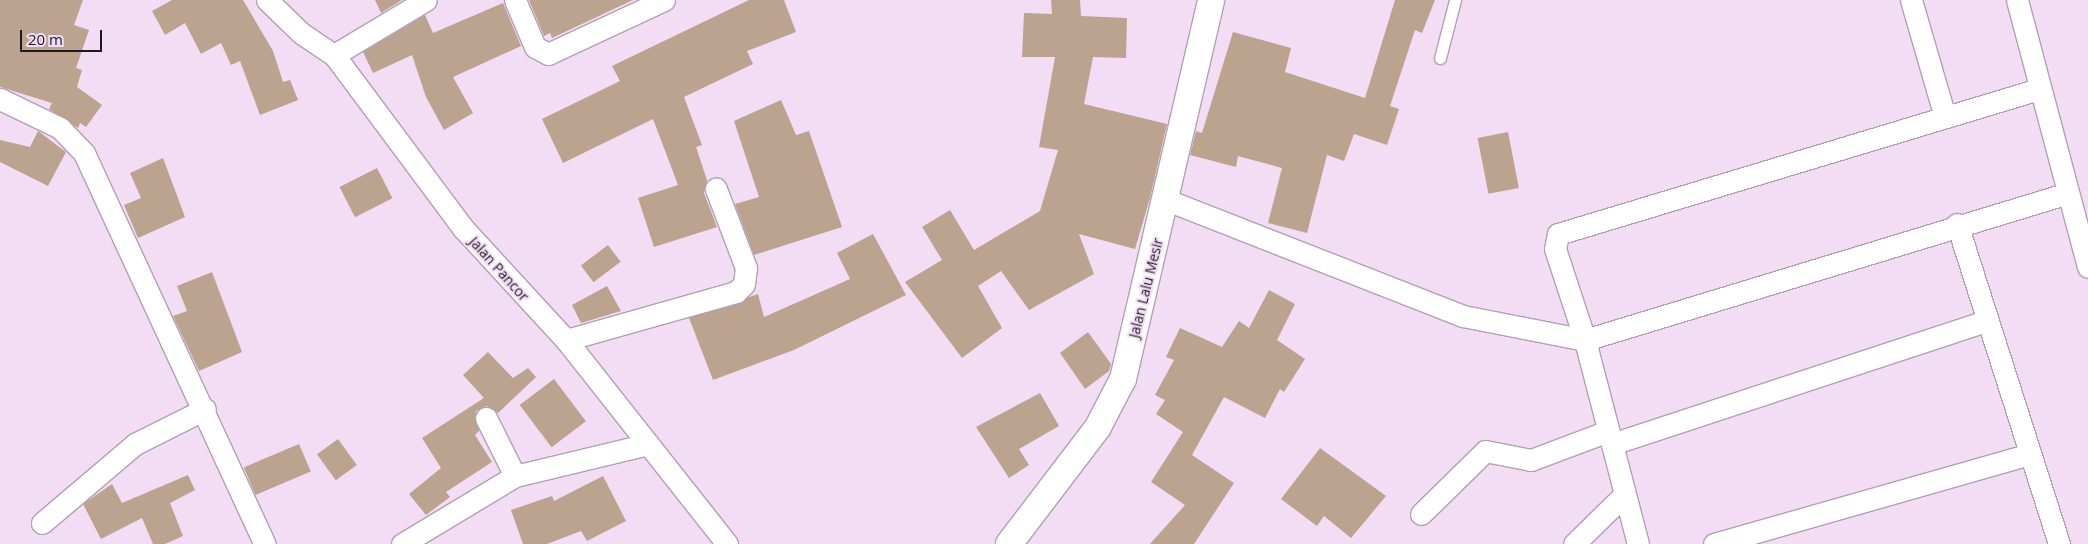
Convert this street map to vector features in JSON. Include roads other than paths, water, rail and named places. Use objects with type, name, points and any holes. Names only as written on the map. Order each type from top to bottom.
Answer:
[{"type":"street","name":"Jalan Pancor","points":[[267,0],[301,33],[334,55],[463,228],[566,340],[727,544]]},
{"type":"street","points":[[334,55],[426,0]]},
{"type":"street","points":[[515,0],[535,46],[548,54],[664,0]]},
{"type":"street","name":"Jalan Lalu Mesir","points":[[1009,544],[1116,395],[1167,200],[1211,0]]},
{"type":"street","points":[[1910,0],[1945,117]]},
{"type":"street","points":[[2017,0],[2065,194],[2088,268]]},
{"type":"street","points":[[1638,544],[1586,340],[1555,249],[1558,234],[2039,89]]},
{"type":"street","points":[[0,99],[60,128],[84,152],[205,409],[265,544]]},
{"type":"street","points":[[566,340],[736,292],[744,284],[746,268],[716,190]]},
{"type":"street","points":[[1167,200],[1463,316],[1586,340],[1957,224],[2065,194]]},
{"type":"street","points":[[1957,224],[2059,544]]},
{"type":"street","points":[[1421,514],[1486,451],[1531,460],[1610,438],[1987,321]]},
{"type":"street","points":[[42,523],[135,444],[205,409]]},
{"type":"street","points":[[486,418],[515,476]]},
{"type":"street","points":[[402,544],[515,476],[648,444]]},
{"type":"street","points":[[1714,544],[2029,454]]},
{"type":"street","points":[[1574,544],[1624,495]]},
{"type":"lane","points":[[1440,58],[1455,0]]}]
